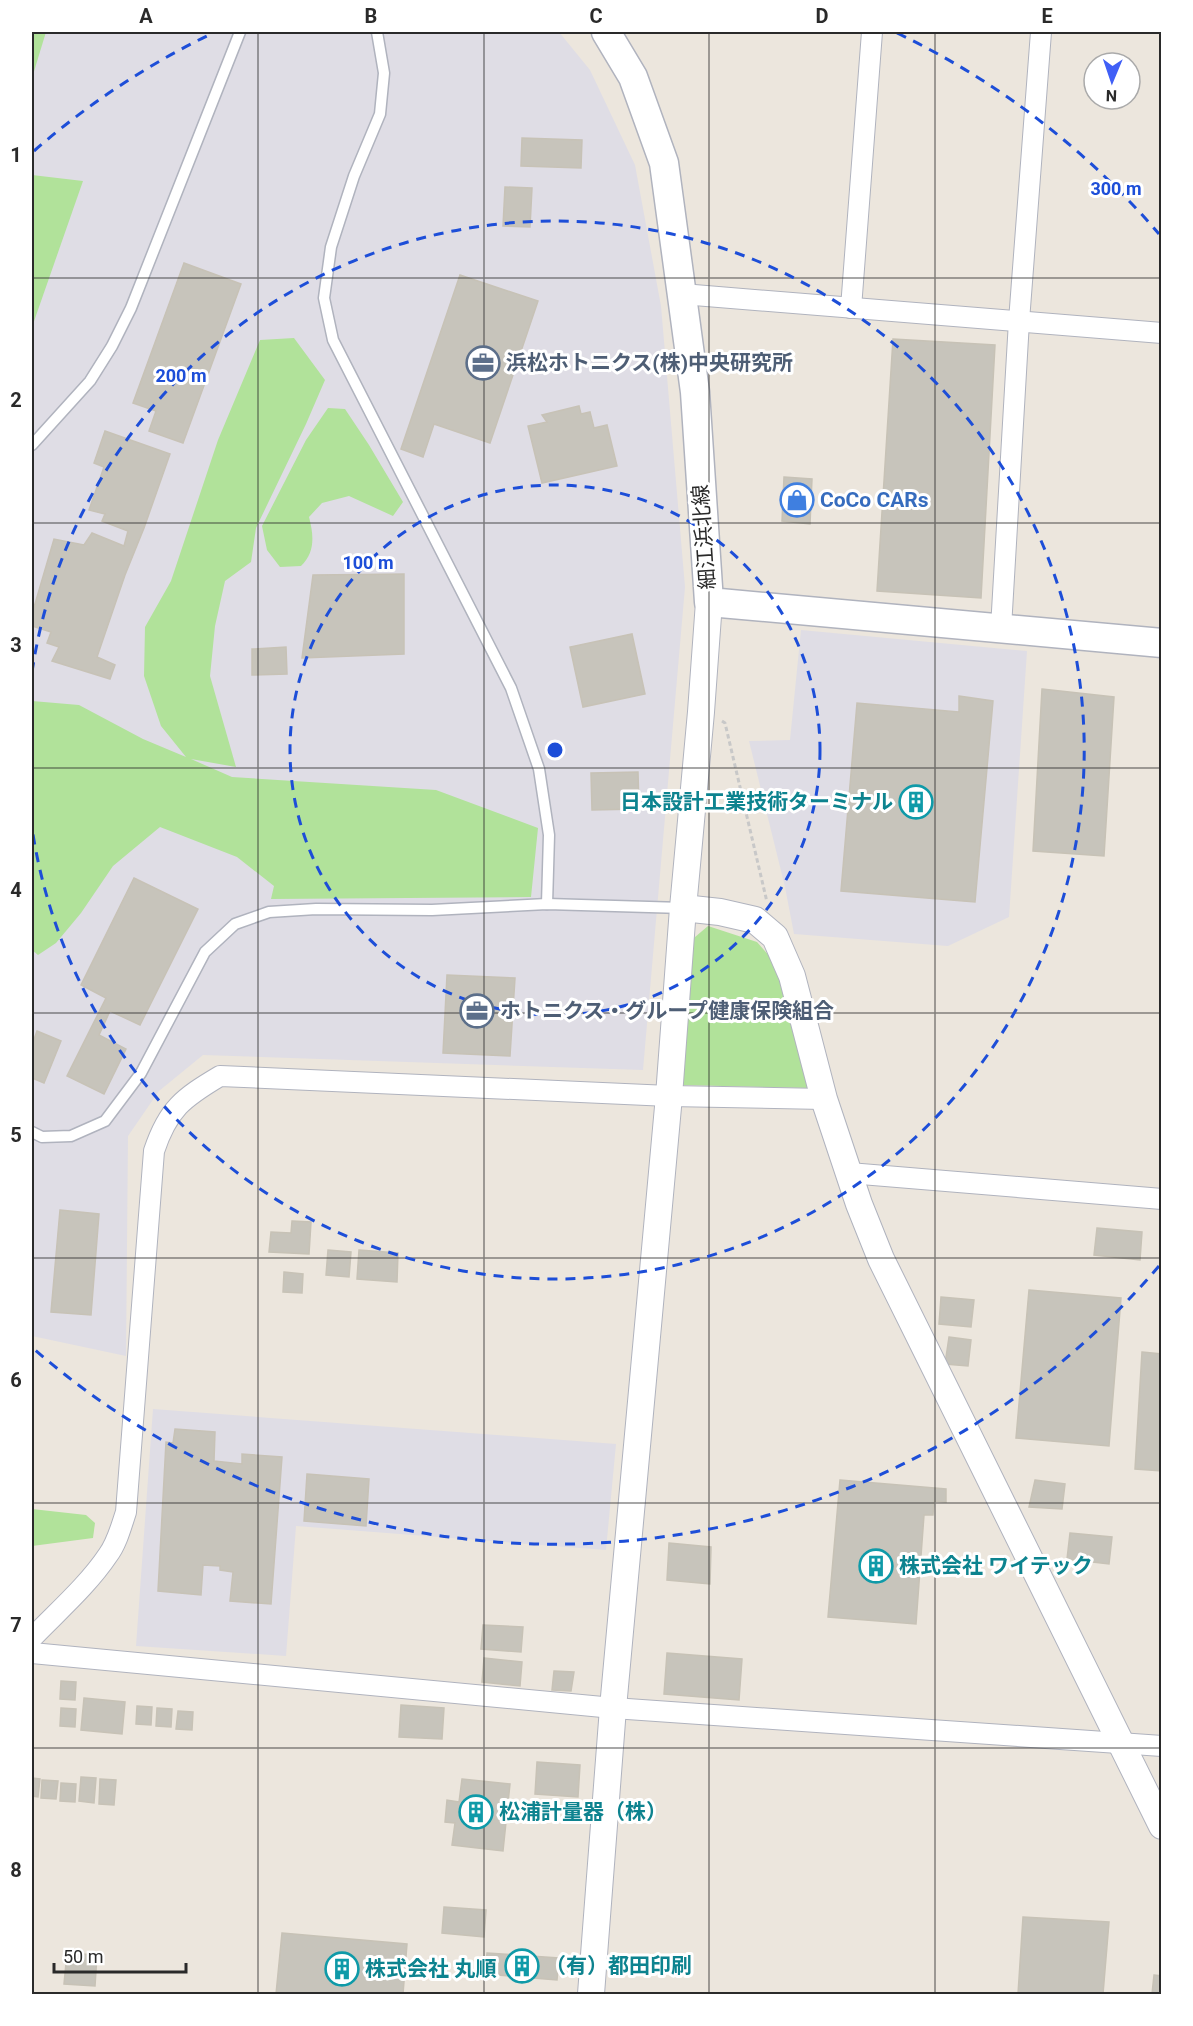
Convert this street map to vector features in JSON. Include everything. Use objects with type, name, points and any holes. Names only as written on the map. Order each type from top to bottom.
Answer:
[{"type":"main road","name":"細江浜北線","points":[[606,32],[633,77],[664,163],[695,392],[708,602],[1161,643]]},
{"type":"street","points":[[851,308],[872,32]]},
{"type":"street","points":[[1001,628],[1019,321],[1041,32]]},
{"type":"street","points":[[682,294],[1161,333]]},
{"type":"street","points":[[591,1995],[614,1708],[669,1096],[708,602]]},
{"type":"street","points":[[683,908],[720,912],[755,920],[775,937],[792,976],[824,1099],[881,1259],[1161,1826]]},
{"type":"street","points":[[32,1638],[109,1555],[120,1532],[126,1512],[154,1150],[163,1125],[176,1107],[200,1088],[220,1076],[669,1096],[824,1099]]},
{"type":"street","points":[[849,1173],[1161,1199]]},
{"type":"street","points":[[32,1653],[614,1708],[1161,1746]]},
{"type":"lane","points":[[32,445],[90,381],[112,346],[131,308],[240,32]]},
{"type":"lane","points":[[377,32],[384,73],[380,114],[354,176],[331,247],[324,298],[333,340],[510,688],[539,769],[549,835],[547,904]]},
{"type":"lane","points":[[32,1132],[42,1137],[71,1136],[105,1121],[141,1073],[205,952],[235,924],[269,912],[432,910],[547,904],[683,908]]},
{"type":"path","points":[[701,712],[725,723],[775,937]]},
{"type":"shaded area","points":[[32,32],[559,32],[590,70],[635,165],[661,306],[685,587],[643,1070],[203,1055],[159,1091],[128,1136],[126,1356],[32,1336]]},
{"type":"shaded area","points":[[801,630],[1027,651],[1009,917],[948,946],[794,934],[785,887],[749,741],[790,740]]},
{"type":"shaded area","points":[[153,1409],[616,1444],[606,1550],[296,1526],[286,1656],[136,1646]]},
{"type":"green space","points":[[32,32],[46,32],[32,78]]},
{"type":"green space","points":[[32,175],[83,181],[32,327]]},
{"type":"green space","points":[[294,338],[325,380],[256,528],[251,562],[225,581],[215,626],[210,676],[236,767],[191,759],[232,777],[436,790],[538,828],[531,897],[271,899],[274,886],[237,857],[160,827],[113,866],[81,913],[56,943],[38,955],[32,950],[32,701],[79,705],[143,739],[186,757],[161,726],[144,676],[145,627],[171,581],[218,440],[260,340]]},
{"type":"green space","points":[[328,408],[345,409],[403,502],[393,516],[349,496],[322,503],[309,517],[312,544],[306,561],[301,566],[280,567],[267,550],[262,526],[306,440]]},
{"type":"green space","points":[[708,926],[757,942],[780,968],[809,1088],[680,1085],[688,943]]},
{"type":"green space","points":[[32,1509],[86,1515],[95,1523],[93,1538],[32,1546]]},
{"type":"building","points":[[522,138],[582,140],[581,168],[521,166]]},
{"type":"building","points":[[505,187],[532,188],[530,227],[503,226]]},
{"type":"building","points":[[184,263],[241,284],[183,443],[149,431],[156,411],[133,403]]},
{"type":"building","points":[[460,275],[538,301],[490,443],[434,424],[423,457],[401,449]]},
{"type":"building","points":[[893,339],[995,345],[981,598],[877,591]]},
{"type":"building","points":[[579,406],[581,414],[590,412],[594,428],[607,425],[617,466],[542,483],[528,426],[547,422],[542,415]]},
{"type":"building","points":[[105,431],[170,454],[97,657],[115,665],[110,679],[52,661],[59,647],[47,643],[51,632],[32,626],[32,614],[54,539],[84,545],[92,533],[124,546],[128,531],[102,521],[105,514],[89,510],[104,467],[94,463]]},
{"type":"building","name":"CoCo CARs","points":[[784,477],[812,479],[810,524],[782,521]]},
{"type":"building","points":[[404,574],[404,654],[302,658],[313,575]]},
{"type":"building","points":[[632,634],[645,694],[583,707],[570,647]]},
{"type":"building","points":[[286,647],[287,674],[252,675],[252,649]]},
{"type":"building","points":[[1042,689],[1114,697],[1104,856],[1033,851]]},
{"type":"building","name":"日本設計工業技術ターミナル","points":[[959,696],[993,701],[975,902],[841,891],[857,703],[959,712]]},
{"type":"building","points":[[638,772],[639,809],[592,810],[591,773]]},
{"type":"building","points":[[134,878],[198,909],[140,1025],[110,1011],[99,1035],[126,1049],[104,1094],[67,1076],[106,998],[81,985]]},
{"type":"building","points":[[447,975],[515,978],[510,1056],[443,1053]]},
{"type":"building","points":[[37,1031],[61,1041],[44,1083],[32,1078],[32,1045]]},
{"type":"building","points":[[60,1210],[99,1214],[91,1315],[51,1312]]},
{"type":"building","points":[[292,1221],[311,1222],[309,1254],[269,1252],[271,1232],[291,1233]]},
{"type":"building","points":[[1097,1228],[1142,1232],[1140,1260],[1094,1255]]},
{"type":"building","points":[[328,1250],[351,1252],[349,1277],[326,1275]]},
{"type":"building","points":[[359,1250],[398,1253],[397,1282],[357,1279]]},
{"type":"building","points":[[284,1272],[303,1274],[302,1293],[283,1292]]},
{"type":"building","points":[[1029,1290],[1121,1298],[1109,1446],[1016,1438]]},
{"type":"building","points":[[941,1297],[974,1300],[971,1327],[939,1324]]},
{"type":"building","points":[[949,1337],[971,1340],[968,1366],[945,1364]]},
{"type":"building","points":[[1142,1352],[1162,1354],[1162,1471],[1135,1469]]},
{"type":"building","points":[[175,1429],[215,1432],[214,1461],[242,1464],[242,1454],[282,1457],[271,1604],[230,1601],[233,1572],[220,1570],[220,1566],[203,1565],[201,1595],[158,1591],[166,1442],[173,1443]]},
{"type":"building","points":[[307,1474],[369,1479],[366,1526],[304,1521]]},
{"type":"building","name":"株式会社 ワイテック","points":[[840,1480],[946,1489],[946,1502],[934,1501],[933,1515],[924,1515],[916,1624],[828,1617]]},
{"type":"building","points":[[1035,1480],[1065,1484],[1062,1509],[1029,1507]]},
{"type":"building","points":[[1070,1533],[1112,1537],[1109,1564],[1067,1559]]},
{"type":"building","points":[[669,1543],[711,1547],[710,1584],[667,1580]]},
{"type":"building","points":[[483,1625],[523,1627],[521,1652],[481,1649]]},
{"type":"building","points":[[667,1653],[742,1659],[739,1700],[664,1694]]},
{"type":"building","points":[[484,1658],[522,1662],[520,1686],[482,1682]]},
{"type":"building","points":[[554,1671],[574,1672],[571,1691],[552,1690]]},
{"type":"building","points":[[61,1681],[76,1682],[75,1700],[60,1699]]},
{"type":"building","points":[[84,1698],[125,1702],[122,1734],[81,1730]]},
{"type":"building","points":[[401,1705],[444,1708],[442,1739],[399,1737]]},
{"type":"building","points":[[137,1706],[152,1707],[151,1725],[136,1724]]},
{"type":"building","points":[[61,1708],[76,1709],[75,1727],[60,1726]]},
{"type":"building","points":[[157,1708],[172,1709],[171,1727],[156,1726]]},
{"type":"building","points":[[178,1711],[193,1712],[192,1730],[176,1729]]},
{"type":"building","points":[[537,1762],[580,1765],[578,1797],[535,1794]]},
{"type":"building","points":[[81,1777],[96,1778],[94,1803],[79,1801]]},
{"type":"building","points":[[32,1778],[40,1779],[38,1797],[32,1796]]},
{"type":"building","points":[[100,1779],[116,1780],[114,1805],[99,1804]]},
{"type":"building","name":"松浦計量器（株）","points":[[462,1779],[510,1784],[503,1851],[452,1845],[455,1823],[445,1822],[447,1800],[459,1802]]},
{"type":"building","points":[[42,1780],[58,1781],[56,1799],[41,1798]]},
{"type":"building","points":[[61,1783],[76,1784],[75,1802],[60,1801]]},
{"type":"building","points":[[444,1907],[486,1910],[484,1937],[442,1933]]},
{"type":"building","points":[[1023,1917],[1109,1922],[1103,1994],[1018,1994]]},
{"type":"building","name":"株式会社 丸順","points":[[282,1933],[407,1944],[403,1994],[276,1994]]},
{"type":"building","points":[[67,1953],[97,1955],[95,1986],[64,1984]]},
{"type":"building","name":"（有）都田印刷","points":[[487,1953],[559,1958],[557,1980],[485,1974]]},
{"type":"building","points":[[1154,1975],[1162,1976],[1162,1994],[1152,1994]]},
{"type":"place","name":"浜松ホトニクス(株)中央研究所","points":[[483,363]]},
{"type":"place","name":"CoCo CARs","points":[[797,500]]},
{"type":"place","name":"日本設計工業技術ターミナル","points":[[916,802]]},
{"type":"place","name":"ホトニクス・グループ健康保険組合","points":[[477,1011]]},
{"type":"place","name":"株式会社 ワイテック","points":[[876,1566]]},
{"type":"place","name":"松浦計量器（株）","points":[[476,1812]]},
{"type":"place","name":"（有）都田印刷","points":[[522,1966]]},
{"type":"place","name":"株式会社 丸順","points":[[342,1969]]}]
